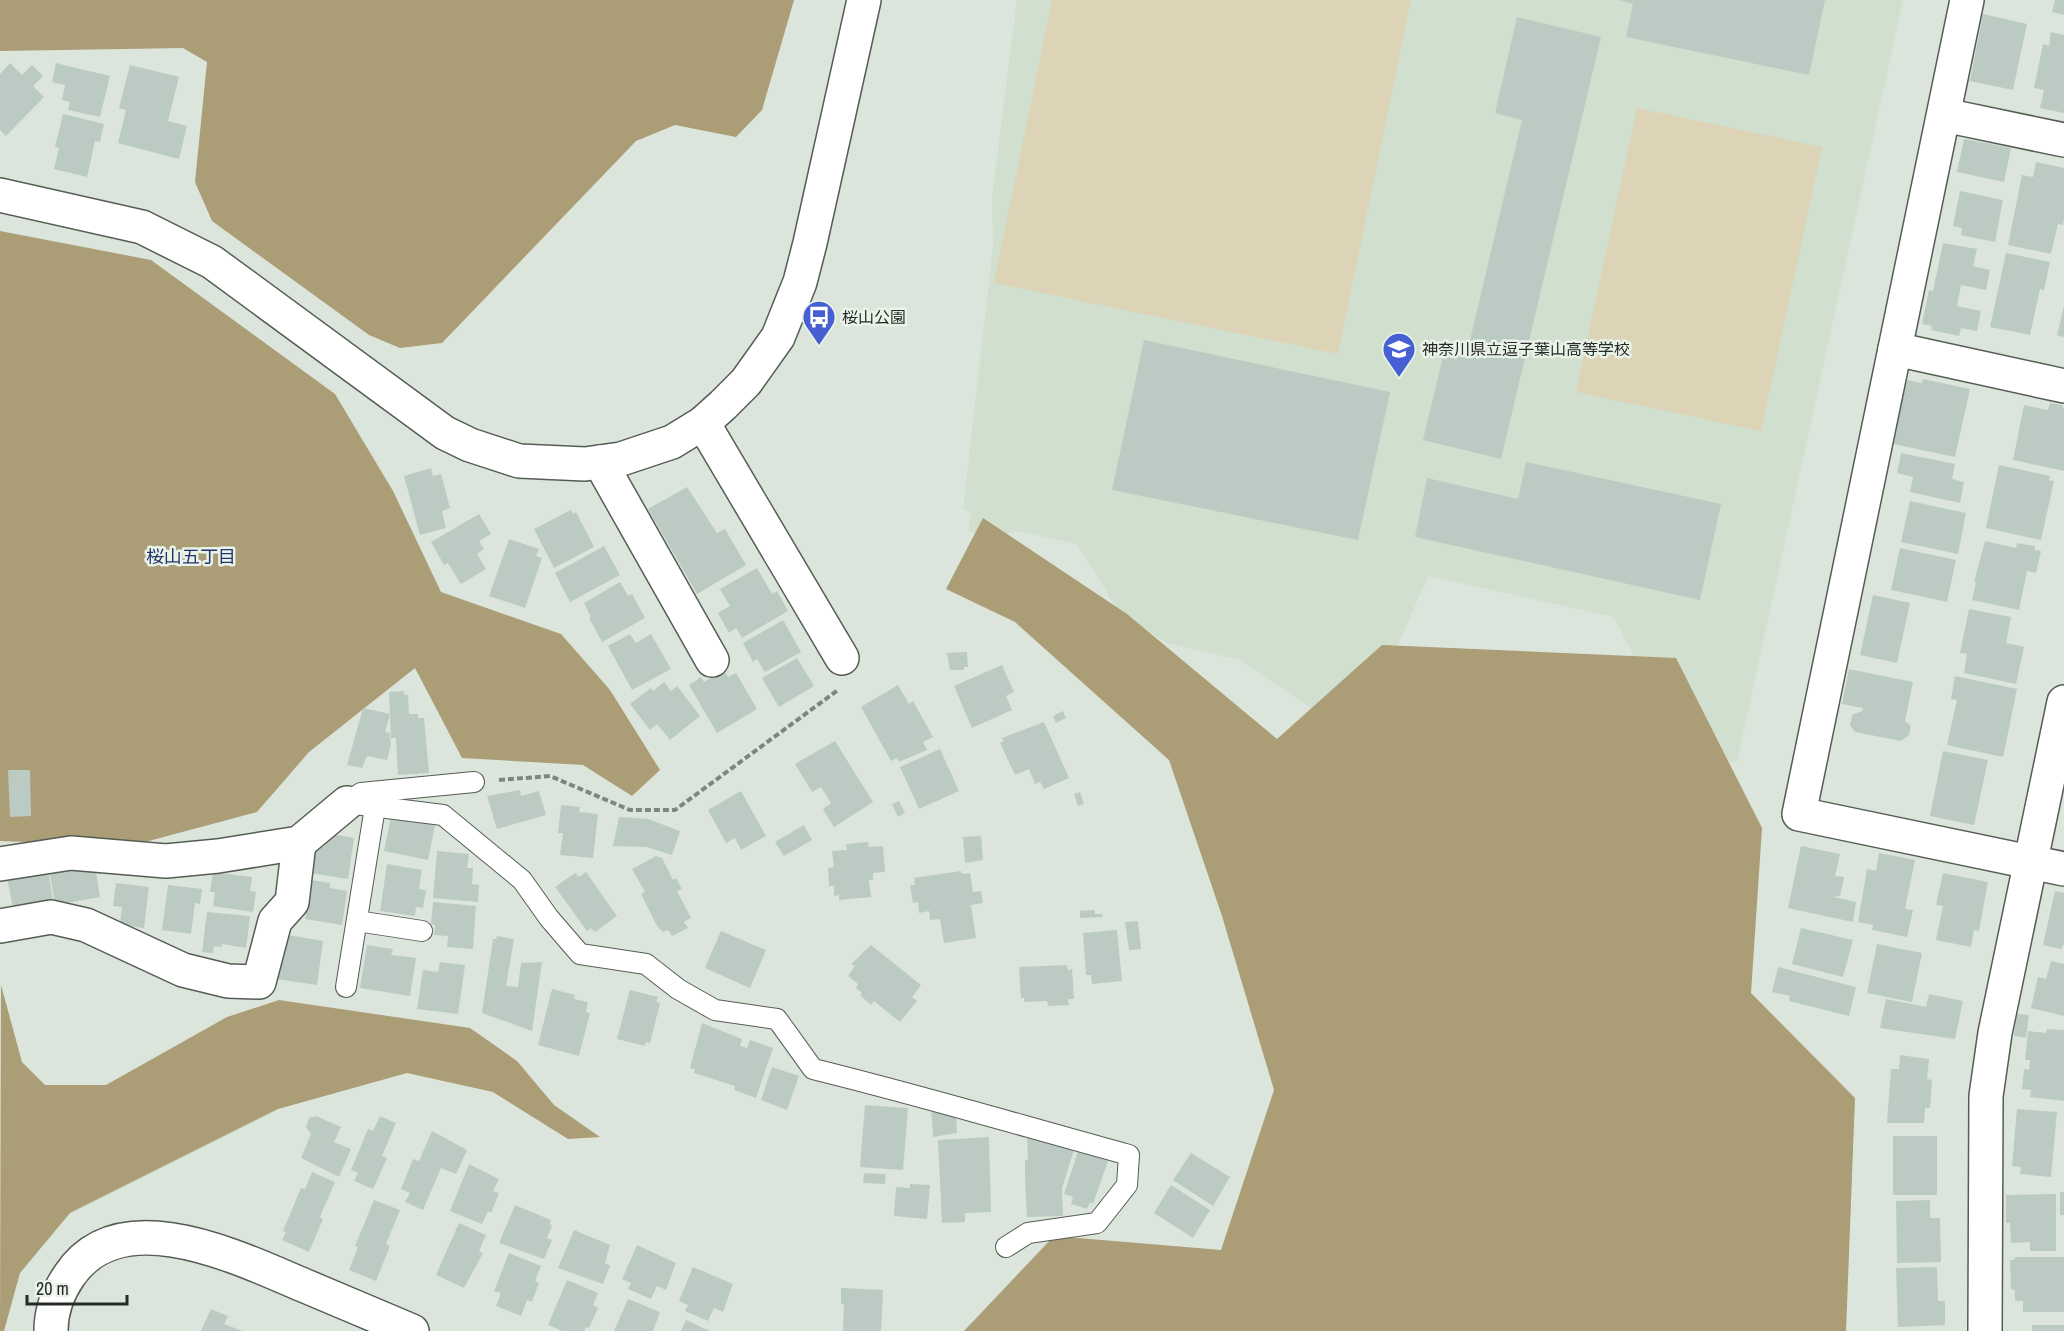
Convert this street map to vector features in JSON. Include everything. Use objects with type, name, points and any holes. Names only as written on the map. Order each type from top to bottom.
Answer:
[{"type":"street","points":[[0,195],[142,227],[178,243],[212,262],[422,418],[470,445],[519,461],[585,464],[648,452],[689,434],[703,423],[746,382],[767,356],[778,337],[800,282],[864,0]]},
{"type":"street","points":[[1967,0],[1799,814],[2064,869]]},
{"type":"street","points":[[1944,115],[2064,140]]},
{"type":"street","points":[[1895,349],[2064,386]]},
{"type":"street","points":[[703,423],[842,658]]},
{"type":"street","points":[[600,462],[712,660]]},
{"type":"street","points":[[1985,1331],[1986,1096],[1995,1033],[2064,702]]},
{"type":"street","points":[[0,864],[71,854],[166,861],[218,856],[299,843],[361,805]]},
{"type":"street","points":[[0,926],[51,917],[86,925],[183,970],[228,981],[259,982],[275,921],[292,902],[299,843]]},
{"type":"street","points":[[51,1331],[58,1292],[76,1265],[103,1246],[128,1240],[158,1238],[186,1242],[236,1257],[412,1331]]},
{"type":"lane","points":[[346,987],[357,921],[361,793],[474,782]]},
{"type":"lane","points":[[361,805],[443,815],[522,880],[549,918],[580,954],[646,964],[678,989],[715,1010],[777,1019],[813,1069],[928,1097],[1004,1121],[1129,1155],[1127,1185],[1097,1223],[1028,1233],[1006,1247]]},
{"type":"lane","points":[[357,921],[422,931]]},
{"type":"path","points":[[474,782],[550,776],[630,810],[675,810],[853,678],[842,658]]},
{"type":"shaded area","points":[[0,0],[794,0],[762,110],[736,137],[675,125],[636,141],[442,343],[400,348],[369,335],[212,221],[195,182],[207,62],[183,48],[0,51]]},
{"type":"shaded area","name":"神奈川県立逗子葉山高等学校","points":[[1017,0],[1903,0],[1737,762],[1688,762],[1614,617],[1428,576],[1357,739],[1240,660],[1167,643],[1121,615],[1077,544],[1018,531],[988,538],[968,531],[971,513],[963,509],[993,247],[992,199]]},
{"type":"shaded area","points":[[1052,0],[1411,0],[1338,354],[994,283]]},
{"type":"shaded area","points":[[1637,108],[1822,147],[1761,431],[1576,392]]},
{"type":"shaded area","points":[[0,231],[151,260],[335,394],[393,491],[441,592],[561,634],[610,690],[660,770],[632,796],[583,765],[462,758],[415,668],[309,752],[257,812],[130,846],[0,841]]},
{"type":"shaded area","points":[[983,518],[1127,614],[1277,739],[1382,645],[1676,658],[1762,828],[1751,993],[1855,1098],[1846,1331],[964,1331],[1054,1236],[1221,1250],[1274,1090],[1222,916],[1169,760],[1015,622],[946,589]]},
{"type":"shaded area","points":[[1,985],[22,1062],[45,1085],[106,1085],[227,1017],[279,1000],[470,1028],[517,1061],[554,1105],[600,1137],[568,1139],[493,1092],[407,1073],[278,1109],[70,1213],[20,1273],[4,1331],[0,1331]]},
{"type":"building","points":[[1620,0],[1825,0],[1809,75],[1626,37],[1633,4]]},
{"type":"building","points":[[2055,0],[2064,0],[2064,15],[2052,12]]},
{"type":"building","points":[[1983,14],[2027,24],[2013,90],[1970,81]]},
{"type":"building","points":[[1517,17],[1601,37],[1501,459],[1423,440],[1446,344],[1468,349],[1522,120],[1495,113]]},
{"type":"building","points":[[2051,32],[2064,35],[2064,113],[2040,108],[2044,90],[2034,88],[2043,44],[2049,46]]},
{"type":"building","points":[[10,63],[22,75],[32,65],[43,76],[33,86],[44,97],[6,136],[0,130],[0,74]]},
{"type":"building","points":[[56,63],[110,76],[100,117],[68,110],[70,102],[62,100],[65,85],[52,82]]},
{"type":"building","points":[[130,65],[179,77],[168,121],[187,126],[179,159],[118,143],[126,110],[119,108]]},
{"type":"building","points":[[63,114],[104,124],[100,142],[95,141],[87,177],[54,169],[59,148],[55,147]]},
{"type":"building","points":[[1964,139],[2011,148],[2004,182],[1957,172]]},
{"type":"building","points":[[2036,162],[2064,168],[2063,225],[2058,224],[2051,254],[2008,245],[2022,175],[2033,177]]},
{"type":"building","points":[[1960,191],[2003,200],[1995,242],[1961,235],[1962,228],[1953,226]]},
{"type":"building","points":[[1943,243],[1977,249],[1973,266],[1990,270],[1986,290],[1961,285],[1957,306],[1981,311],[1977,331],[1961,328],[1959,336],[1931,330],[1932,326],[1922,324],[1929,290],[1933,291]]},
{"type":"building","points":[[2006,253],[2050,262],[2044,290],[2040,289],[2030,335],[1990,327]]},
{"type":"building","points":[[2064,306],[2064,337],[2057,335]]},
{"type":"building","points":[[1144,340],[1390,392],[1358,540],[1112,490]]},
{"type":"building","points":[[1923,379],[1970,389],[1955,457],[1893,444],[1907,380],[1922,383]]},
{"type":"building","points":[[2050,403],[2062,405],[2064,409],[2064,471],[2013,460],[2024,405],[2048,410]]},
{"type":"building","points":[[1901,453],[1955,464],[1952,479],[1964,482],[1960,503],[1910,492],[1913,477],[1897,473]]},
{"type":"building","points":[[1526,462],[1721,504],[1700,600],[1415,537],[1427,478],[1518,499]]},
{"type":"building","points":[[1999,465],[2050,476],[2049,480],[2054,481],[2041,540],[1986,528]]},
{"type":"building","points":[[431,468],[433,476],[441,474],[450,508],[442,511],[446,528],[420,535],[404,476]]},
{"type":"building","points":[[687,487],[717,533],[725,529],[746,565],[697,594],[648,509]]},
{"type":"building","points":[[1910,501],[1966,513],[1958,554],[1901,542]]},
{"type":"building","points":[[571,510],[573,514],[576,512],[594,547],[554,568],[534,529]]},
{"type":"building","points":[[479,514],[491,534],[479,541],[484,549],[477,554],[486,569],[461,584],[448,563],[444,565],[431,542]]},
{"type":"building","points":[[509,539],[539,549],[536,556],[542,558],[525,608],[489,596]]},
{"type":"building","points":[[1985,541],[2016,548],[2017,543],[2035,546],[2035,550],[2041,551],[2036,573],[2027,571],[2019,610],[1972,600],[1976,583],[1974,582]]},
{"type":"building","points":[[604,546],[620,575],[570,602],[555,573]]},
{"type":"building","points":[[1900,548],[1956,560],[1947,602],[1891,590]]},
{"type":"building","points":[[757,568],[772,594],[777,591],[788,611],[742,638],[736,628],[729,633],[718,613],[730,606],[720,589]]},
{"type":"building","points":[[620,582],[628,596],[632,594],[645,618],[602,642],[584,603]]},
{"type":"building","points":[[1873,595],[1910,603],[1897,663],[1860,655]]},
{"type":"building","points":[[1969,609],[2011,617],[2006,643],[2024,647],[2016,684],[1964,673],[1967,654],[1960,653]]},
{"type":"building","points":[[783,620],[801,652],[765,672],[757,659],[753,662],[743,643]]},
{"type":"building","points":[[630,634],[636,643],[651,634],[671,669],[632,690],[608,646]]},
{"type":"building","points":[[967,652],[968,667],[964,667],[964,670],[950,670],[947,653]]},
{"type":"building","points":[[797,658],[814,686],[779,707],[762,678]]},
{"type":"building","points":[[1002,665],[1014,692],[1006,696],[1012,710],[972,728],[954,686]]},
{"type":"building","points":[[1849,669],[1913,682],[1905,721],[1911,726],[1909,735],[1901,741],[1855,732],[1850,725],[1852,715],[1862,711],[1863,708],[1842,704]]},
{"type":"building","points":[[724,670],[728,677],[736,673],[757,709],[717,733],[689,685],[701,677],[704,682]]},
{"type":"building","points":[[1955,676],[2017,689],[2003,757],[1947,745],[1957,700],[1951,699]]},
{"type":"building","points":[[664,682],[671,691],[677,686],[700,716],[670,740],[657,724],[650,730],[630,704],[651,688],[653,691]]},
{"type":"building","points":[[898,685],[909,704],[913,701],[933,737],[923,742],[927,750],[899,762],[897,758],[891,761],[861,707]]},
{"type":"building","points":[[404,691],[404,695],[408,695],[409,714],[418,714],[418,718],[424,718],[429,773],[398,775],[396,738],[391,738],[389,692]]},
{"type":"building","points":[[363,708],[390,714],[385,732],[390,733],[391,745],[387,760],[367,756],[362,768],[347,765]]},
{"type":"building","points":[[1063,711],[1066,718],[1056,723],[1053,716]]},
{"type":"building","points":[[1044,722],[1069,778],[1044,789],[1040,782],[1035,784],[1029,769],[1015,775],[1000,743],[1004,741],[1002,738]]},
{"type":"building","points":[[835,741],[873,802],[834,827],[823,809],[831,803],[821,787],[812,792],[795,764]]},
{"type":"building","points":[[940,749],[959,791],[919,809],[900,767]]},
{"type":"building","points":[[1943,751],[1988,760],[1974,825],[1930,816]]},
{"type":"building","points":[[8,770],[30,770],[31,816],[10,817]]},
{"type":"building","points":[[520,790],[521,796],[539,791],[546,815],[497,829],[487,796]]},
{"type":"building","points":[[741,791],[766,836],[741,850],[735,838],[726,843],[708,810]]},
{"type":"building","points":[[1080,792],[1084,804],[1078,806],[1074,794]]},
{"type":"building","points":[[899,801],[905,813],[898,817],[892,804]]},
{"type":"building","points":[[561,805],[580,807],[579,812],[598,814],[593,858],[560,855],[563,833],[558,833]]},
{"type":"building","points":[[391,817],[435,825],[428,860],[384,851]]},
{"type":"building","points":[[619,817],[648,819],[680,831],[672,855],[647,847],[613,846]]},
{"type":"building","points":[[804,825],[812,840],[784,856],[775,842]]},
{"type":"building","points":[[326,833],[354,838],[348,879],[310,873],[314,845],[324,847]]},
{"type":"building","points":[[981,836],[983,860],[965,863],[963,837]]},
{"type":"building","points":[[868,842],[869,847],[883,846],[885,872],[873,873],[873,880],[869,880],[871,897],[839,900],[839,895],[834,896],[834,886],[829,886],[828,868],[834,867],[832,851],[847,850],[846,844]]},
{"type":"building","points":[[1801,846],[1840,854],[1835,876],[1844,877],[1840,896],[1833,897],[1856,902],[1853,922],[1788,908]]},
{"type":"building","points":[[437,851],[469,854],[467,868],[473,868],[472,884],[479,885],[478,902],[433,898]]},
{"type":"building","points":[[1879,853],[1915,860],[1905,909],[1913,910],[1907,937],[1872,930],[1873,925],[1858,922],[1867,869],[1876,871]]},
{"type":"building","points":[[656,856],[662,858],[673,880],[676,878],[682,889],[677,891],[691,918],[684,922],[688,928],[672,936],[668,930],[663,932],[657,926],[641,894],[645,892],[632,869]]},
{"type":"building","points":[[387,864],[422,870],[419,889],[426,890],[423,908],[416,907],[415,916],[380,911]]},
{"type":"building","points":[[95,866],[100,897],[55,905],[50,874]]},
{"type":"building","points":[[48,870],[53,901],[13,908],[7,877]]},
{"type":"building","points":[[961,871],[962,874],[970,873],[973,892],[981,891],[983,903],[971,905],[976,938],[944,943],[940,919],[930,920],[929,911],[919,913],[918,902],[913,903],[910,885],[915,885],[914,878]]},
{"type":"building","points":[[213,872],[252,877],[250,891],[256,892],[253,912],[213,906],[215,892],[210,892]]},
{"type":"building","points":[[586,872],[617,916],[595,932],[591,928],[587,931],[555,887],[575,873],[579,877]]},
{"type":"building","points":[[1943,873],[1988,882],[1979,931],[1974,930],[1971,947],[1936,940],[1943,906],[1936,905]]},
{"type":"building","points":[[311,880],[330,883],[330,888],[347,891],[342,925],[305,919],[306,914],[299,912]]},
{"type":"building","points":[[116,883],[149,887],[144,928],[120,925],[122,907],[113,906]]},
{"type":"building","points":[[168,885],[202,889],[200,904],[195,903],[191,934],[162,930]]},
{"type":"building","points":[[2055,891],[2064,893],[2064,944],[2061,949],[2043,945]]},
{"type":"building","points":[[433,902],[476,906],[473,949],[447,947],[448,936],[434,935],[435,925],[431,924]]},
{"type":"building","points":[[1095,910],[1095,914],[1102,914],[1103,917],[1080,918],[1080,911]]},
{"type":"building","points":[[207,912],[250,916],[246,948],[222,944],[222,947],[214,946],[213,953],[202,952]]},
{"type":"building","points":[[1138,921],[1141,949],[1129,950],[1125,922]]},
{"type":"building","points":[[1801,928],[1853,940],[1843,977],[1792,964]]},
{"type":"building","points":[[1117,930],[1122,981],[1092,984],[1091,975],[1086,975],[1083,933]]},
{"type":"building","points":[[721,931],[766,950],[750,988],[705,968]]},
{"type":"building","points":[[288,935],[323,941],[317,985],[276,979],[279,957],[284,958]]},
{"type":"building","points":[[497,936],[514,939],[506,986],[518,987],[521,963],[542,962],[532,1031],[482,1013],[493,939]]},
{"type":"building","points":[[1877,944],[1922,953],[1912,1002],[1867,993]]},
{"type":"building","points":[[367,945],[393,949],[391,955],[416,958],[410,996],[360,988]]},
{"type":"building","points":[[871,945],[921,985],[912,997],[917,1001],[900,1022],[874,1001],[871,1005],[860,995],[862,993],[856,988],[858,984],[848,976],[855,966],[851,964]]},
{"type":"building","points":[[2051,961],[2064,964],[2064,1016],[2031,1008],[2038,977],[2046,979]]},
{"type":"building","points":[[440,962],[465,965],[458,1014],[417,1009],[423,970],[438,972]]},
{"type":"building","points":[[1067,965],[1068,970],[1072,969],[1074,999],[1068,999],[1069,1005],[1048,1006],[1047,1001],[1024,1002],[1024,998],[1021,998],[1019,967]]},
{"type":"building","points":[[1778,967],[1856,987],[1849,1016],[1789,1001],[1790,996],[1772,992]]},
{"type":"building","points":[[552,989],[575,995],[574,999],[588,1002],[586,1012],[590,1013],[579,1056],[538,1045]]},
{"type":"building","points":[[630,990],[658,997],[656,1002],[660,1003],[650,1043],[646,1042],[645,1046],[617,1039]]},
{"type":"building","points":[[1929,994],[1963,1001],[1955,1039],[1880,1028],[1886,999],[1926,1007]]},
{"type":"building","points":[[2017,1014],[2029,1015],[2026,1038],[2014,1036]]},
{"type":"building","points":[[702,1023],[742,1039],[740,1046],[747,1048],[750,1040],[773,1048],[756,1098],[734,1090],[735,1086],[694,1073],[695,1070],[690,1068]]},
{"type":"building","points":[[2047,1029],[2064,1030],[2064,1101],[2030,1097],[2031,1090],[2022,1089],[2024,1069],[2029,1070],[2030,1060],[2025,1060],[2028,1031],[2046,1033]]},
{"type":"building","points":[[1900,1055],[1929,1059],[1927,1079],[1932,1080],[1930,1108],[1925,1108],[1924,1123],[1887,1123],[1891,1069],[1899,1069]]},
{"type":"building","points":[[772,1067],[799,1076],[787,1110],[761,1100]]},
{"type":"building","points":[[931,1104],[956,1113],[957,1133],[933,1137]]},
{"type":"building","points":[[865,1105],[908,1108],[903,1170],[860,1167]]},
{"type":"building","points":[[2017,1109],[2057,1112],[2051,1177],[2020,1174],[2021,1167],[2012,1166]]},
{"type":"building","points":[[316,1116],[341,1127],[334,1142],[351,1149],[339,1177],[301,1158],[311,1134],[306,1127],[309,1118]]},
{"type":"building","points":[[380,1116],[396,1123],[382,1156],[387,1158],[373,1189],[354,1181],[358,1173],[351,1170],[368,1129],[373,1131]]},
{"type":"building","points":[[432,1131],[467,1150],[456,1174],[441,1168],[423,1210],[405,1202],[410,1193],[401,1189],[413,1159],[419,1161]]},
{"type":"building","points":[[1027,1136],[1075,1147],[1062,1188],[1063,1216],[1027,1217],[1025,1160],[1028,1160]]},
{"type":"building","points":[[1893,1136],[1937,1136],[1937,1195],[1893,1195]]},
{"type":"building","points":[[989,1137],[991,1212],[965,1213],[965,1222],[942,1223],[938,1140]]},
{"type":"building","points":[[1078,1151],[1108,1161],[1093,1204],[1090,1202],[1087,1209],[1071,1204],[1073,1197],[1064,1194]]},
{"type":"building","points":[[1191,1153],[1230,1177],[1213,1206],[1173,1180]]},
{"type":"building","points":[[469,1164],[499,1179],[493,1191],[499,1193],[491,1213],[488,1211],[482,1224],[450,1211]]},
{"type":"building","points":[[312,1172],[335,1182],[320,1217],[323,1219],[309,1252],[282,1240],[286,1232],[283,1231],[301,1188],[305,1189]]},
{"type":"building","points":[[864,1173],[886,1174],[885,1184],[863,1183]]},
{"type":"building","points":[[910,1184],[930,1185],[927,1219],[894,1216],[896,1187],[910,1188]]},
{"type":"building","points":[[1171,1185],[1210,1210],[1193,1238],[1154,1213]]},
{"type":"building","points":[[2060,1192],[2064,1192],[2064,1215],[2060,1215]]},
{"type":"building","points":[[2056,1194],[2056,1251],[2030,1251],[2030,1242],[2011,1243],[2010,1223],[2006,1223],[2006,1195]]},
{"type":"building","points":[[374,1200],[400,1210],[386,1244],[390,1246],[376,1281],[349,1270],[358,1247],[355,1246]]},
{"type":"building","points":[[1930,1200],[1930,1218],[1940,1218],[1941,1262],[1897,1263],[1896,1201]]},
{"type":"building","points":[[515,1205],[551,1220],[552,1226],[547,1238],[552,1240],[544,1259],[499,1243]]},
{"type":"building","points":[[459,1223],[486,1235],[479,1251],[483,1253],[464,1288],[436,1275]]},
{"type":"building","points":[[574,1230],[610,1245],[605,1263],[610,1266],[603,1284],[558,1268]]},
{"type":"building","points":[[637,1245],[676,1263],[666,1290],[657,1286],[651,1299],[628,1289],[631,1283],[622,1279]]},
{"type":"building","points":[[509,1253],[541,1266],[535,1281],[539,1283],[532,1302],[527,1300],[521,1316],[496,1306],[501,1293],[494,1291]]},
{"type":"building","points":[[2015,1257],[2064,1257],[2064,1312],[2023,1312],[2023,1301],[2015,1301],[2015,1290],[2011,1289],[2010,1260],[2014,1260]]},
{"type":"building","points":[[693,1267],[733,1284],[723,1312],[714,1308],[708,1321],[685,1311],[688,1305],[679,1301]]},
{"type":"building","points":[[1937,1267],[1938,1301],[1945,1301],[1945,1325],[1898,1327],[1896,1268]]},
{"type":"building","points":[[567,1280],[598,1293],[593,1305],[598,1308],[589,1328],[586,1327],[584,1331],[562,1331],[548,1325]]},
{"type":"building","points":[[841,1288],[883,1290],[881,1331],[843,1331],[844,1304],[841,1304]]},
{"type":"building","points":[[628,1299],[660,1312],[653,1331],[614,1331]]},
{"type":"building","points":[[211,1309],[228,1316],[224,1324],[243,1331],[201,1331]]},
{"type":"building","points":[[686,1320],[710,1331],[681,1331]]},
{"type":"building","points":[[2032,1325],[2064,1325],[2064,1331],[2032,1331]]},
{"type":"place","name":"桜山公園","points":[[819,346]]},
{"type":"place","name":"神奈川県立逗子葉山高等学校","points":[[1399,378]]},
{"type":"district","name":"桜山五丁目","points":[[191,557]]}]
